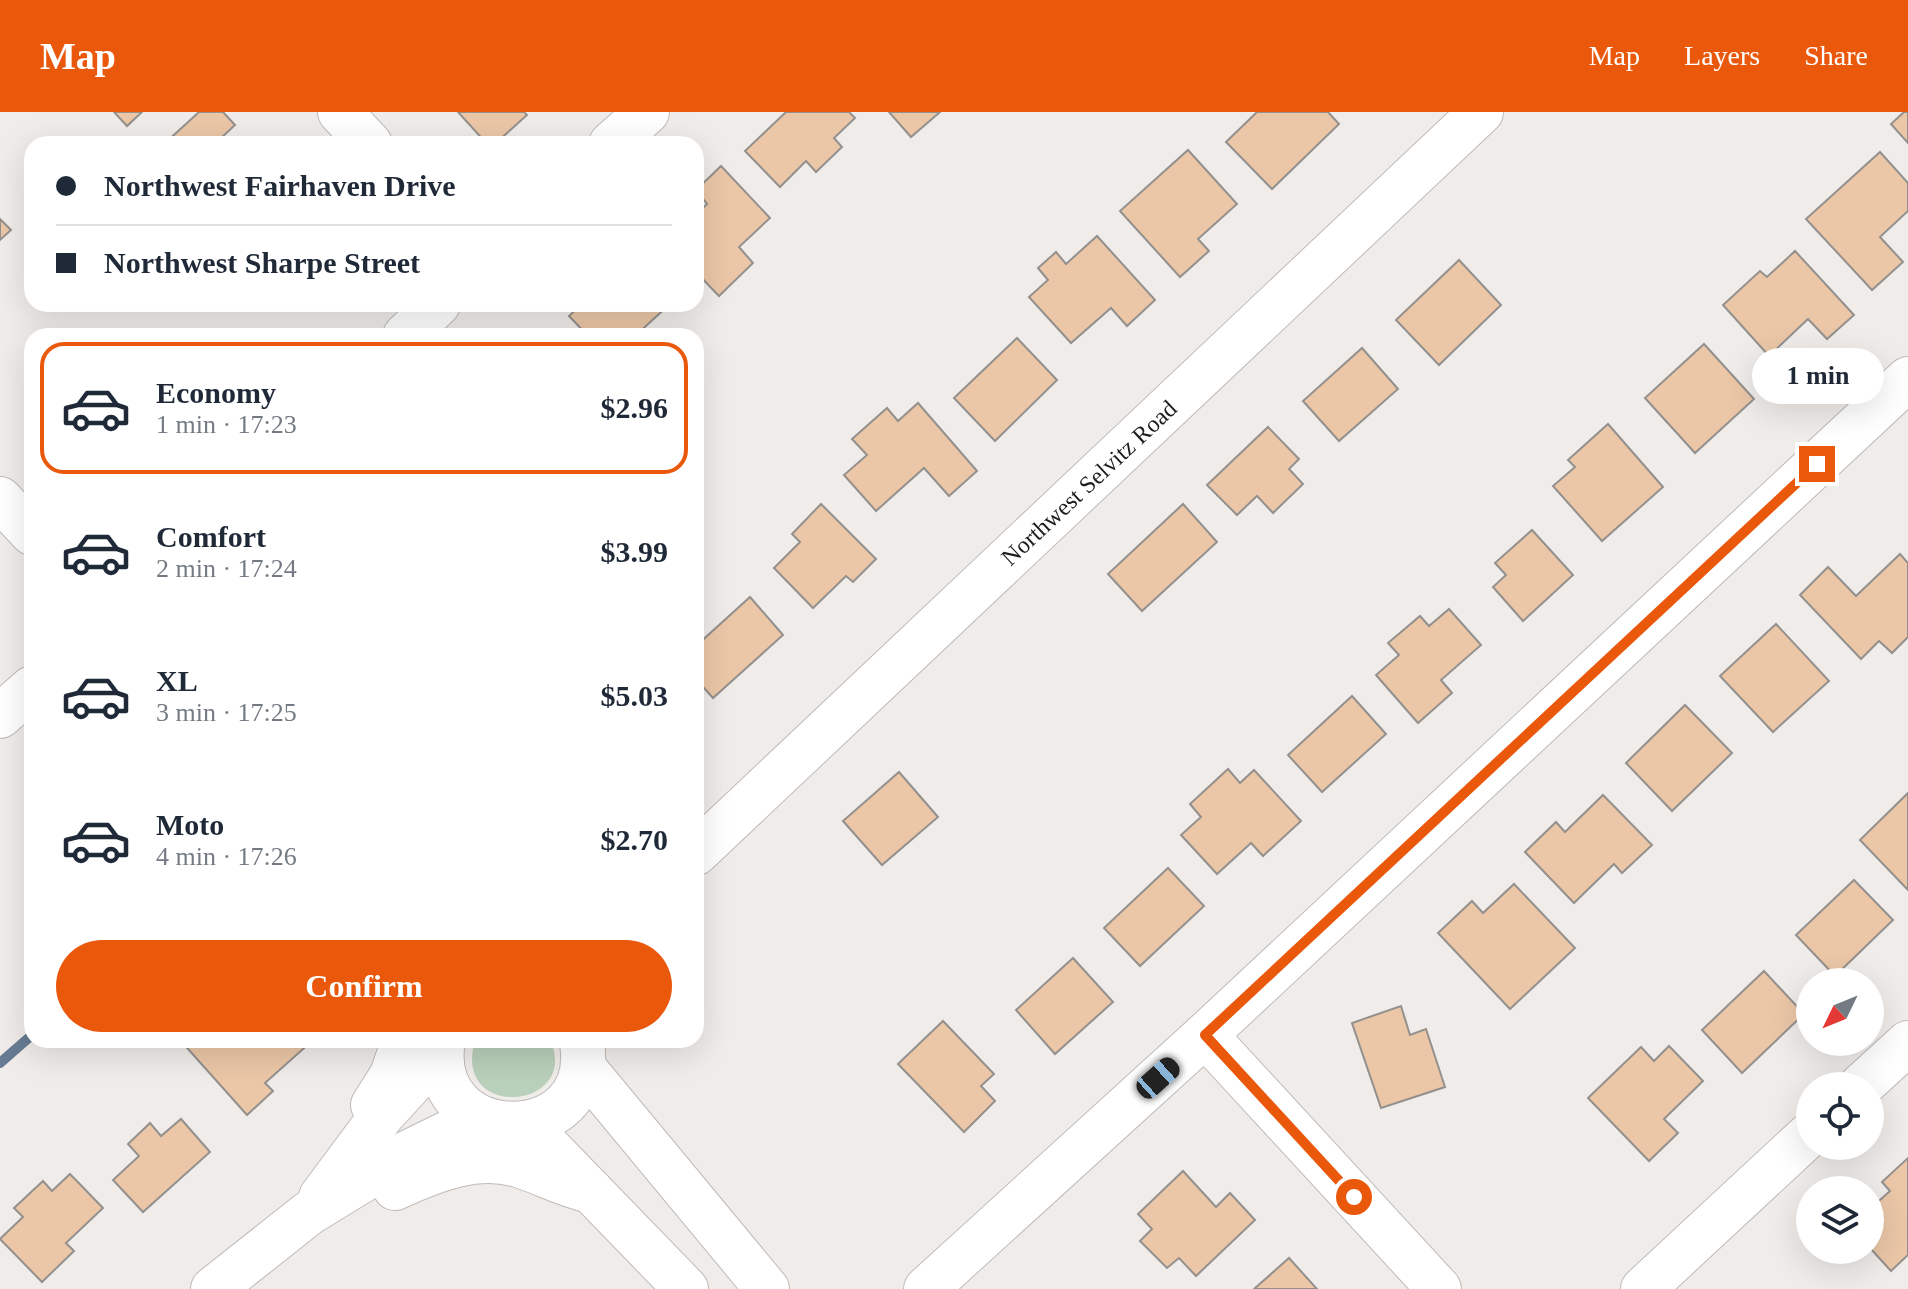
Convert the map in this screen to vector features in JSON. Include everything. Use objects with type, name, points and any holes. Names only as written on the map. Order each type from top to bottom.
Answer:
[{"type":"street","points":[[340,112],[362,136]]},
{"type":"street","points":[[620,136],[647,112]]},
{"type":"street","name":"Northwest Selvitz Road","points":[[704,845],[1481,112]]},
{"type":"street","points":[[413,328],[430,312]]},
{"type":"street","points":[[926,1289],[1205,1035],[1908,379]]},
{"type":"street","points":[[0,499],[24,524]]},
{"type":"street","points":[[0,716],[24,695]]},
{"type":"street","points":[[1205,1035],[1439,1289]]},
{"type":"street","points":[[1876,1072],[1908,1043]]},
{"type":"street","points":[[319,1204],[426,1048]]},
{"type":"street","points":[[431,1048],[450,1089],[462,1104],[477,1116],[511,1124],[591,1191],[686,1289]]},
{"type":"street","points":[[213,1289],[319,1204],[407,1153],[448,1133],[511,1124],[552,1114],[577,1085],[584,1048]]},
{"type":"street","points":[[584,1048],[767,1289]]},
{"type":"street","points":[[1643,1289],[1796,1147]]},
{"type":"street","points":[[319,1204],[371,1196],[458,1164],[486,1162],[519,1165],[562,1184],[591,1191]]},
{"type":"green space","points":[[474,1048],[552,1048],[555,1063],[548,1081],[534,1092],[516,1097],[497,1095],[481,1085],[473,1067]]},
{"type":"building","points":[[114,112],[142,112],[127,126]]},
{"type":"building","points":[[199,112],[223,112],[235,125],[223,136],[173,136]]},
{"type":"building","points":[[458,112],[524,112],[527,115],[504,136],[480,136]]},
{"type":"building","points":[[786,112],[849,112],[855,118],[834,138],[842,147],[816,172],[806,161],[780,187],[745,151]]},
{"type":"building","points":[[889,112],[940,112],[911,137]]},
{"type":"building","points":[[1257,112],[1328,112],[1339,124],[1272,189],[1226,142]]},
{"type":"building","points":[[1908,112],[1908,143],[1891,124]]},
{"type":"building","points":[[1188,150],[1237,204],[1198,239],[1209,251],[1180,277],[1120,211]]},
{"type":"building","points":[[1880,152],[1908,183],[1908,211],[1880,237],[1903,262],[1872,290],[1806,219]]},
{"type":"building","points":[[721,166],[770,218],[739,247],[753,263],[719,296],[704,280],[704,207],[707,204],[704,200],[704,182]]},
{"type":"building","points":[[0,219],[11,230],[0,240]]},
{"type":"building","points":[[1097,236],[1155,300],[1127,326],[1111,308],[1071,343],[1029,297],[1048,280],[1038,268],[1056,252],[1066,264]]},
{"type":"building","points":[[1795,251],[1854,315],[1827,339],[1808,319],[1769,356],[1723,305],[1760,271],[1767,277]]},
{"type":"building","points":[[1459,260],[1501,305],[1439,365],[1396,320]]},
{"type":"building","points":[[573,312],[661,312],[644,328],[580,328],[569,316]]},
{"type":"building","points":[[1017,338],[1057,380],[995,441],[954,398]]},
{"type":"building","points":[[1704,344],[1754,399],[1695,453],[1645,398]]},
{"type":"building","points":[[1362,348],[1398,389],[1339,441],[1303,401]]},
{"type":"building","points":[[918,403],[977,471],[949,496],[924,468],[876,511],[844,475],[867,455],[852,439],[887,408],[898,421]]},
{"type":"building","points":[[1608,424],[1663,487],[1602,541],[1553,486],[1575,467],[1568,460]]},
{"type":"building","points":[[1268,427],[1299,459],[1289,469],[1303,484],[1273,513],[1257,496],[1237,515],[1207,485]]},
{"type":"building","points":[[821,504],[876,559],[853,582],[846,576],[813,608],[774,568],[800,542],[792,534]]},
{"type":"building","points":[[1183,504],[1217,542],[1142,611],[1108,574]]},
{"type":"building","points":[[1532,530],[1573,575],[1523,621],[1493,587],[1506,575],[1495,563]]},
{"type":"building","points":[[1900,554],[1908,563],[1908,637],[1892,653],[1879,641],[1861,659],[1800,595],[1828,567],[1856,596]]},
{"type":"building","points":[[750,597],[783,635],[713,698],[704,688],[704,639]]},
{"type":"building","points":[[1449,609],[1481,645],[1441,680],[1452,693],[1418,723],[1376,675],[1399,655],[1388,643],[1420,616],[1429,626]]},
{"type":"building","points":[[1776,624],[1829,681],[1773,732],[1720,676]]},
{"type":"building","points":[[1352,696],[1386,734],[1322,792],[1288,755]]},
{"type":"building","points":[[1685,705],[1732,753],[1672,811],[1626,763]]},
{"type":"building","points":[[1228,769],[1240,783],[1254,770],[1301,821],[1263,856],[1251,843],[1217,874],[1181,835],[1201,817],[1190,804]]},
{"type":"building","points":[[899,772],[938,817],[882,865],[843,821]]},
{"type":"building","points":[[1908,793],[1908,890],[1860,840]]},
{"type":"building","points":[[1603,795],[1652,845],[1622,873],[1614,864],[1574,903],[1525,852],[1556,822],[1565,832]]},
{"type":"building","points":[[1168,868],[1204,906],[1140,966],[1104,928]]},
{"type":"building","points":[[1854,880],[1893,920],[1843,968],[1827,968],[1796,935]]},
{"type":"building","points":[[1514,884],[1575,948],[1510,1009],[1438,933],[1472,901],[1483,913]]},
{"type":"building","points":[[1073,958],[1113,1002],[1055,1054],[1016,1010]]},
{"type":"building","points":[[1764,971],[1796,1005],[1796,1022],[1742,1073],[1702,1030]]},
{"type":"building","points":[[1401,1006],[1410,1035],[1426,1029],[1445,1087],[1381,1108],[1352,1023]]},
{"type":"building","points":[[943,1021],[994,1074],[981,1086],[995,1101],[964,1132],[898,1064]]},
{"type":"building","points":[[1669,1046],[1703,1081],[1664,1119],[1678,1133],[1649,1161],[1588,1098],[1641,1047],[1654,1061]]},
{"type":"building","points":[[187,1048],[304,1048],[265,1083],[273,1091],[247,1115]]},
{"type":"building","points":[[181,1119],[210,1152],[143,1212],[113,1180],[139,1156],[128,1144],[150,1123],[161,1136]]},
{"type":"building","points":[[1908,1158],[1908,1255],[1891,1271],[1884,1263],[1884,1196],[1890,1191],[1884,1180]]},
{"type":"building","points":[[1183,1171],[1216,1207],[1230,1193],[1255,1220],[1196,1276],[1179,1258],[1167,1268],[1140,1241],[1152,1229],[1138,1214]]},
{"type":"building","points":[[70,1174],[103,1208],[66,1243],[74,1251],[42,1282],[0,1239],[23,1217],[14,1208],[43,1181],[52,1191]]},
{"type":"building","points":[[1289,1258],[1317,1289],[1254,1289]]},
{"type":"waterway","points":[[0,1063],[24,1042]]},
{"type":"route","points":[[1354,1197],[1205,1035],[1817,464]]}]
